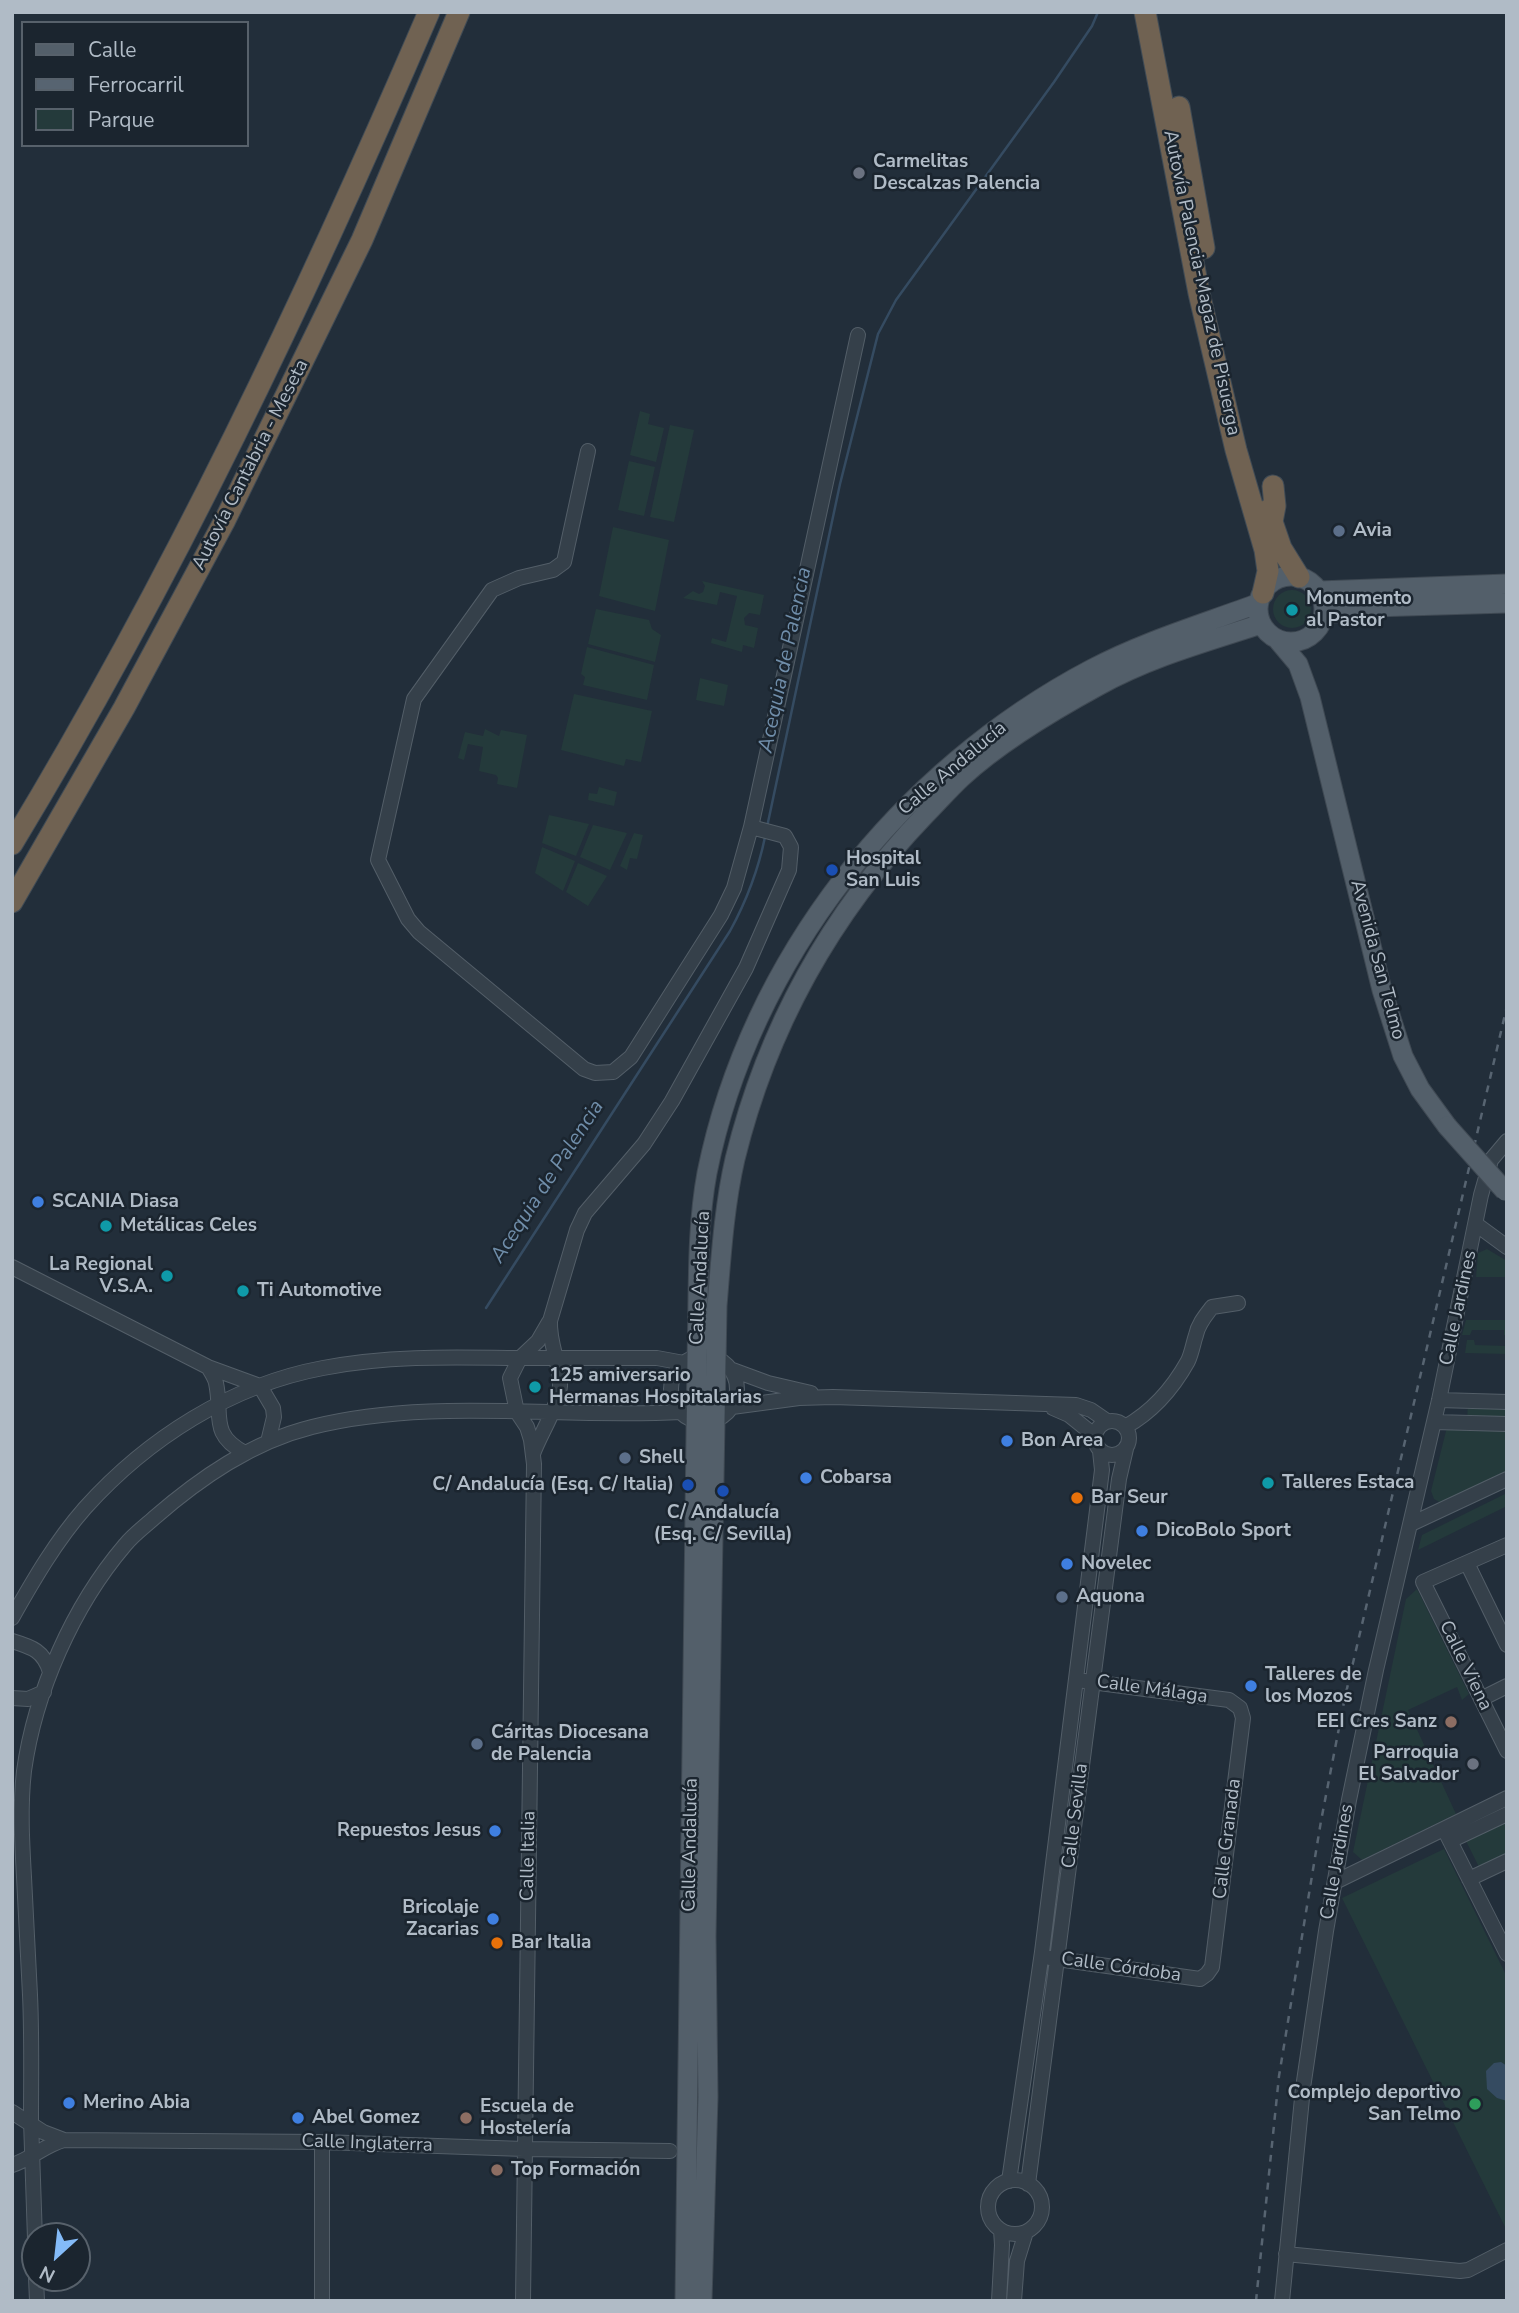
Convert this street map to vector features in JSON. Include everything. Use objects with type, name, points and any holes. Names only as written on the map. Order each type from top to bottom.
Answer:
[{"type":"highway","name":"Autovía Cantabria - Meseta","points":[[12,844],[67,754],[160,585],[249,410],[334,228],[429,12]]},
{"type":"highway","name":"Autovía Cantabria - Meseta","points":[[12,902],[124,708],[225,520],[362,240],[459,12]]},
{"type":"highway","name":"Autovía Palencia-Magaz de Pisuerga","points":[[1145,12],[1199,293],[1236,450],[1265,550],[1268,571],[1261,598]]},
{"type":"highway","name":"Autovía Palencia-Magaz de Pisuerga","points":[[1159,12],[1228,364],[1280,548],[1299,578]]},
{"type":"highway","points":[[1272,522],[1275,506],[1273,485]]},
{"type":"main road","points":[[1299,578],[1309,582],[1319,592],[1324,615],[1311,636],[1294,642],[1277,639],[1261,624],[1261,598],[1278,579],[1299,578]]},
{"type":"main road","points":[[1319,592],[1507,584]]},
{"type":"main road","name":"Calle Andalucía","points":[[702,2301],[708,2097],[706,1936],[715,1420],[706,1362],[701,1235],[707,1174],[723,1112],[750,1038],[792,953],[856,861],[899,812],[961,757],[1051,693],[1092,669],[1261,598]]},
{"type":"main road","points":[[1324,615],[1373,607],[1507,603]]},
{"type":"main road","name":"Calle Andalucía","points":[[685,2301],[690,2005],[688,1416],[706,1362],[735,1160],[757,1084],[773,1042],[814,958],[853,898],[903,838],[962,776],[1024,730],[1099,685],[1154,660],[1261,624]]},
{"type":"main road","name":"Avenida San Telmo","points":[[1310,696],[1311,636]]},
{"type":"main road","name":"Avenida San Telmo","points":[[1277,639],[1298,664],[1310,696],[1382,990],[1403,1056],[1420,1089],[1447,1126],[1506,1192]]},
{"type":"street","points":[[588,451],[564,562],[552,570],[519,578],[492,590],[414,699],[379,860],[408,919],[419,932],[584,1069],[595,1073],[613,1072],[631,1056],[721,915],[761,830],[858,335]]},
{"type":"street","points":[[551,1414],[560,1392],[560,1381],[549,1335],[550,1321],[577,1230],[585,1213],[635,1158],[672,1101],[746,968],[789,870],[791,847],[785,836],[761,830]]},
{"type":"street","points":[[1491,1160],[1507,1142]]},
{"type":"street","points":[[1491,1160],[1507,1157]]},
{"type":"street","name":"Calle Jardines","points":[[1282,2301],[1303,2088],[1341,1842],[1376,1670],[1491,1160]]},
{"type":"street","points":[[1477,1225],[1507,1247]]},
{"type":"street","points":[[12,1267],[208,1367],[260,1386],[273,1408],[274,1417],[268,1442]]},
{"type":"street","points":[[1125,1427],[1157,1404],[1187,1362],[1194,1347],[1196,1333],[1212,1307],[1238,1303]]},
{"type":"street","points":[[517,1412],[510,1378],[520,1358],[538,1340],[550,1321]]},
{"type":"street","points":[[12,1618],[37,1573],[85,1508],[148,1449],[217,1404],[260,1386],[322,1368],[372,1360],[415,1358],[657,1358],[706,1362],[768,1383],[833,1397]]},
{"type":"street","points":[[34,2222],[31,2124],[32,2024],[22,1839],[24,1775],[27,1754],[50,1672],[76,1615],[126,1543],[190,1488],[245,1453],[310,1427],[388,1414],[517,1412],[688,1416],[715,1420],[732,1407],[737,1385],[706,1362]]},
{"type":"street","points":[[208,1367],[216,1382],[218,1421],[225,1438],[232,1446],[245,1453]]},
{"type":"street","points":[[732,1407],[799,1398],[833,1397],[1042,1403],[1076,1405],[1091,1410],[1107,1421]]},
{"type":"street","points":[[1439,1400],[1507,1402]]},
{"type":"street","points":[[1467,1423],[1468,1401]]},
{"type":"street","points":[[1042,1403],[1069,1415],[1094,1435],[1100,1451],[1111,1456],[1126,1449],[1129,1437],[1125,1427],[1115,1421],[1100,1425],[1094,1435]]},
{"type":"street","name":"Calle Italia","points":[[517,1412],[527,1427],[533,1454],[535,1511],[523,2301]]},
{"type":"street","name":"Calle Italia","points":[[533,1454],[551,1414]]},
{"type":"street","points":[[1434,1422],[1507,1424]]},
{"type":"street","name":"Calle Sevilla","points":[[1028,2183],[1119,1479],[1126,1449]]},
{"type":"street","name":"Calle Sevilla","points":[[1009,2181],[1076,1680],[1102,1470],[1100,1451]]},
{"type":"street","points":[[1411,1524],[1507,1479]]},
{"type":"street","points":[[1419,1488],[1431,1505],[1445,1509]]},
{"type":"street","points":[[1507,1545],[1467,1563],[1507,1645]]},
{"type":"street","name":"Calle Viena","points":[[1467,1563],[1423,1582],[1507,1751]]},
{"type":"street","points":[[12,1641],[39,1651],[47,1660],[50,1672]]},
{"type":"street","name":"Calle Málaga","points":[[1076,1680],[1229,1700]]},
{"type":"street","points":[[1481,1699],[1507,1686]]},
{"type":"street","points":[[12,1698],[28,1699],[44,1692]]},
{"type":"street","name":"Calle Granada","points":[[1200,1979],[1208,1974],[1212,1967],[1244,1718],[1240,1708],[1229,1700]]},
{"type":"street","points":[[1447,1835],[1507,1798]]},
{"type":"street","points":[[1335,1882],[1447,1835],[1507,1814]]},
{"type":"street","points":[[1447,1835],[1507,1954]]},
{"type":"street","points":[[1341,1842],[1350,1863],[1363,1870]]},
{"type":"street","points":[[1469,1879],[1507,1861]]},
{"type":"street","name":"Calle Córdoba","points":[[1041,1956],[1200,1979]]},
{"type":"street","points":[[12,2112],[64,2140]]},
{"type":"street","points":[[12,2165],[32,2156],[45,2146],[64,2140]]},
{"type":"street","name":"Calle Inglaterra","points":[[64,2140],[322,2142],[670,2151]]},
{"type":"street","points":[[322,2142],[322,2301]]},
{"type":"street","points":[[999,2301],[1003,2245],[1001,2230],[991,2218],[989,2201],[998,2187],[1009,2181],[1028,2183],[1038,2193],[1042,2210],[1037,2223],[1026,2232],[1014,2234],[1001,2230]]},
{"type":"street","points":[[1014,2301],[1017,2261],[1026,2232]]},
{"type":"street","points":[[1286,2254],[1460,2272],[1507,2250]]},
{"type":"green space","points":[[640,411],[650,414],[648,424],[664,428],[656,462],[630,455]]},
{"type":"green space","points":[[670,425],[694,430],[674,522],[650,517]]},
{"type":"green space","points":[[629,461],[655,467],[644,516],[618,510]]},
{"type":"green space","points":[[613,527],[669,540],[655,611],[599,596]]},
{"type":"green space","points":[[702,581],[764,595],[760,615],[749,613],[744,618],[745,625],[758,628],[754,648],[743,645],[742,652],[711,643],[712,638],[726,642],[737,596],[720,592],[717,605],[683,598],[693,591],[699,594],[703,592],[705,586]]},
{"type":"green space","points":[[1292,590],[1305,596],[1311,609],[1305,622],[1292,628],[1279,622],[1273,609],[1279,596]]},
{"type":"green space","points":[[596,609],[649,620],[652,629],[661,635],[655,662],[588,644]]},
{"type":"green space","points":[[587,647],[654,665],[647,700],[583,685],[585,677],[581,674]]},
{"type":"green space","points":[[700,678],[728,685],[724,706],[696,700]]},
{"type":"green space","points":[[574,694],[652,711],[641,762],[626,759],[624,766],[561,750]]},
{"type":"green space","points":[[485,729],[499,736],[501,730],[527,735],[517,788],[497,784],[496,775],[479,771],[483,747],[468,744],[464,760],[458,758],[465,732],[483,736]]},
{"type":"green space","points":[[599,787],[617,792],[614,806],[588,800],[589,793],[597,794]]},
{"type":"green space","points":[[549,815],[589,824],[576,856],[542,843]]},
{"type":"green space","points":[[593,825],[627,833],[610,870],[580,857]]},
{"type":"green space","points":[[634,833],[643,835],[637,859],[630,858],[627,870],[620,866]]},
{"type":"green space","points":[[542,847],[575,861],[563,891],[535,873]]},
{"type":"green space","points":[[578,863],[607,876],[588,906],[566,892]]},
{"type":"green space","points":[[1487,1249],[1507,1261],[1507,1277],[1476,1277],[1478,1253]]},
{"type":"green space","points":[[1466,1320],[1507,1320],[1507,1335],[1504,1335],[1504,1330],[1472,1330],[1470,1335],[1462,1335]]},
{"type":"green space","points":[[1467,1340],[1474,1340],[1475,1345],[1507,1346],[1507,1354],[1465,1353]]},
{"type":"green space","points":[[1468,1401],[1507,1402],[1507,1424],[1467,1423]]},
{"type":"green space","points":[[1447,1427],[1507,1429],[1507,1474],[1443,1504],[1434,1499],[1431,1491]]},
{"type":"green space","points":[[1507,1493],[1507,1506],[1418,1550],[1422,1535]]},
{"type":"green space","points":[[1417,1589],[1469,1694],[1462,1700],[1457,1687],[1408,1710],[1456,1814],[1362,1860],[1353,1852],[1406,1599]]},
{"type":"green space","points":[[1507,1814],[1507,1861],[1482,1873],[1463,1835]]},
{"type":"green space","name":"Complejo deportivo San Telmo","points":[[1444,1849],[1507,1977],[1507,2231],[1342,1898]]},
{"type":"water","points":[[1501,2062],[1507,2066],[1507,2101],[1497,2098],[1487,2089],[1486,2071],[1494,2063]]},
{"type":"waterway","name":"Acequia de Palencia","points":[[767,827],[840,484],[878,334],[896,300],[1054,82],[1092,26],[1098,12]]},
{"type":"waterway","name":"Acequia de Palencia","points":[[486,1308],[730,931],[751,885],[765,837]]},
{"type":"railway","points":[[1256,2301],[1279,2076],[1321,1821],[1345,1697],[1507,1006]]},
{"type":"place","name":"Carmelitas Descalzas Palencia","points":[[859,173]]},
{"type":"place","name":"Avia","points":[[1339,531]]},
{"type":"place","name":"Monumento al Pastor","points":[[1292,610]]},
{"type":"place","name":"Hospital San Luis","points":[[832,870]]},
{"type":"place","name":"SCANIA Diasa","points":[[38,1202]]},
{"type":"place","name":"Metálicas Celes","points":[[106,1226]]},
{"type":"place","name":"La Regional V.S.A.","points":[[167,1276]]},
{"type":"place","name":"Ti Automotive","points":[[243,1291]]},
{"type":"place","name":"125 amiversario Hermanas Hospitalarias","points":[[535,1387]]},
{"type":"place","name":"Bon Area","points":[[1007,1441]]},
{"type":"place","name":"Shell","points":[[625,1458]]},
{"type":"place","name":"Cobarsa","points":[[806,1478]]},
{"type":"place","name":"Talleres Estaca","points":[[1268,1483]]},
{"type":"place","name":"C/ Andalucía (Esq. C/ Italia)","points":[[688,1485]]},
{"type":"place","name":"C/ Andalucía (Esq. C/ Sevilla)","points":[[723,1491]]},
{"type":"place","name":"Bar Seur","points":[[1077,1498]]},
{"type":"place","name":"DicoBolo Sport","points":[[1142,1531]]},
{"type":"place","name":"Novelec","points":[[1067,1564]]},
{"type":"place","name":"Aquona","points":[[1062,1597]]},
{"type":"place","name":"Talleres de los Mozos","points":[[1251,1686]]},
{"type":"place","name":"EEI Cres Sanz","points":[[1451,1722]]},
{"type":"place","name":"Cáritas Diocesana de Palencia","points":[[477,1744]]},
{"type":"place","name":"Parroquia El Salvador","points":[[1473,1764]]},
{"type":"place","name":"Repuestos Jesus","points":[[495,1831]]},
{"type":"place","name":"Bricolaje Zacarias","points":[[493,1919]]},
{"type":"place","name":"Bar Italia","points":[[497,1943]]},
{"type":"place","name":"Merino Abia","points":[[69,2103]]},
{"type":"place","name":"Complejo deportivo San Telmo","points":[[1475,2104]]},
{"type":"place","name":"Abel Gomez","points":[[298,2118]]},
{"type":"place","name":"Escuela de Hostelería","points":[[466,2118]]},
{"type":"place","name":"Top Formación","points":[[497,2170]]}]
